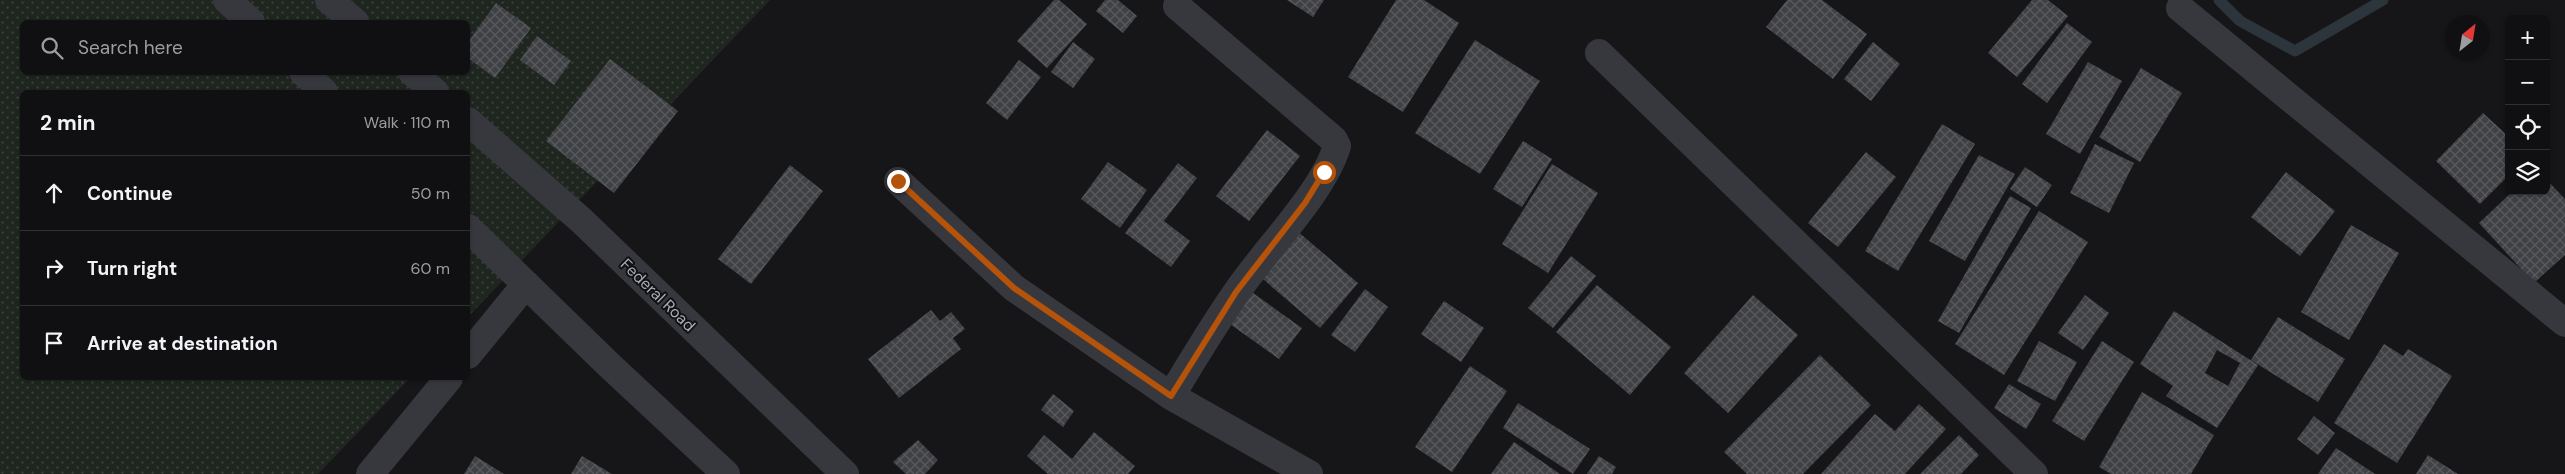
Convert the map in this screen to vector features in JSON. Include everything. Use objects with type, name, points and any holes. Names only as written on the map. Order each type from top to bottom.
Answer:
[{"type":"street","points":[[227,0],[249,20]]},
{"type":"street","points":[[329,0],[353,20]]},
{"type":"street","points":[[1171,396],[1236,292],[1305,203],[1324,172],[1336,146],[1334,140],[1177,6]]},
{"type":"street","points":[[2180,8],[2565,324]]},
{"type":"street","points":[[1599,53],[2034,474]]},
{"type":"street","points":[[306,75],[322,90]]},
{"type":"street","points":[[415,75],[433,90]]},
{"type":"street","name":"Federal Road","points":[[470,123],[582,221],[844,474]]},
{"type":"street","points":[[898,181],[1014,288],[1171,396],[1309,474]]},
{"type":"street","points":[[470,230],[609,366],[726,474]]},
{"type":"street","points":[[470,353],[526,284]]},
{"type":"street","points":[[370,474],[447,380]]},
{"type":"shaded area","points":[[0,0],[770,0],[470,315],[470,90],[20,90],[20,380],[408,380],[318,474],[0,474]]},
{"type":"building","points":[[1054,0],[1059,0],[1087,24],[1047,68],[1017,41]]},
{"type":"building","points":[[1105,0],[1118,0],[1137,16],[1123,33],[1096,11]]},
{"type":"building","points":[[1287,0],[1324,0],[1313,17]]},
{"type":"building","points":[[1396,0],[1424,0],[1459,23],[1403,112],[1348,77]]},
{"type":"building","points":[[1787,0],[1822,0],[1867,34],[1833,79],[1766,27]]},
{"type":"building","points":[[2032,0],[2048,0],[2068,16],[2017,77],[1988,53]]},
{"type":"building","points":[[496,3],[531,28],[495,78],[470,59],[470,39]]},
{"type":"building","points":[[2067,23],[2092,42],[2047,103],[2022,84]]},
{"type":"building","points":[[537,36],[571,61],[554,85],[520,60]]},
{"type":"building","points":[[1475,40],[1540,81],[1480,174],[1415,133]]},
{"type":"building","points":[[1073,42],[1095,59],[1073,88],[1051,72]]},
{"type":"building","points":[[1873,42],[1900,64],[1871,101],[1844,79]]},
{"type":"building","points":[[610,59],[678,111],[614,193],[546,141]]},
{"type":"building","points":[[1019,60],[1041,77],[1007,120],[986,103]]},
{"type":"building","points":[[2088,62],[2122,81],[2080,154],[2046,134]]},
{"type":"building","points":[[2141,68],[2182,93],[2140,162],[2099,137]]},
{"type":"building","points":[[2483,113],[2505,133],[2505,179],[2480,204],[2436,161]]},
{"type":"building","points":[[1942,124],[1975,144],[1898,271],[1865,251]]},
{"type":"building","points":[[1267,130],[1300,156],[1249,221],[1216,196]]},
{"type":"building","points":[[1523,141],[1552,159],[1522,207],[1493,189]]},
{"type":"building","points":[[2095,144],[2134,163],[2109,213],[2070,193]]},
{"type":"building","points":[[1866,152],[1896,177],[1838,247],[1808,223]]},
{"type":"building","points":[[1979,155],[2015,174],[1965,261],[1929,241]]},
{"type":"building","points":[[1108,162],[1147,190],[1120,228],[1081,199]]},
{"type":"building","points":[[1178,163],[1197,178],[1164,221],[1190,241],[1171,267],[1125,233]]},
{"type":"building","points":[[1552,164],[1598,193],[1548,273],[1502,244]]},
{"type":"building","points":[[790,165],[823,191],[751,284],[718,259]]},
{"type":"building","points":[[2025,167],[2052,185],[2037,207],[2010,189]]},
{"type":"building","points":[[2286,172],[2335,211],[2300,256],[2251,217]]},
{"type":"building","points":[[2550,183],[2565,199],[2565,255],[2534,283],[2479,223],[2509,195],[2550,195]]},
{"type":"building","points":[[2010,196],[2031,208],[1959,333],[1938,321]]},
{"type":"building","points":[[2039,211],[2088,242],[2004,375],[1955,344]]},
{"type":"building","points":[[2351,225],[2399,253],[2349,340],[2301,312]]},
{"type":"building","points":[[1296,230],[1358,283],[1320,328],[1257,274]]},
{"type":"building","points":[[1571,256],[1596,276],[1553,328],[1528,308]]},
{"type":"building","points":[[1597,285],[1671,347],[1630,395],[1556,332]]},
{"type":"building","points":[[1246,288],[1302,328],[1279,359],[1223,319]]},
{"type":"building","points":[[1365,289],[1388,307],[1355,352],[1331,335]]},
{"type":"building","points":[[1753,295],[1798,335],[1728,413],[1684,373]]},
{"type":"building","points":[[2085,295],[2109,313],[2083,350],[2058,333]]},
{"type":"building","points":[[1444,301],[1484,328],[1461,362],[1421,334]]},
{"type":"building","points":[[931,310],[940,321],[951,312],[965,329],[953,338],[961,349],[899,398],[868,359]]},
{"type":"building","points":[[2174,311],[2258,365],[2217,428],[2166,396],[2173,386],[2140,364]],"holes":[[[2217,350],[2240,363],[2228,386],[2205,373]]]},
{"type":"building","points":[[2278,317],[2345,359],[2318,402],[2251,360]]},
{"type":"building","points":[[2039,341],[2077,362],[2055,401],[2017,381]]},
{"type":"building","points":[[2102,341],[2134,362],[2084,441],[2052,421]]},
{"type":"building","points":[[2384,344],[2403,356],[2408,349],[2452,376],[2397,463],[2334,423]]},
{"type":"building","points":[[1820,355],[1871,405],[1803,474],[1747,474],[1724,452]]},
{"type":"building","points":[[1470,366],[1507,391],[1452,472],[1415,447]]},
{"type":"building","points":[[2009,384],[2041,404],[2026,429],[1994,408]]},
{"type":"building","points":[[2142,392],[2214,435],[2191,474],[2111,474],[2099,467]]},
{"type":"building","points":[[1053,394],[1074,411],[1063,427],[1041,410]]},
{"type":"building","points":[[1518,403],[1590,449],[1573,474],[1503,428]]},
{"type":"building","points":[[1919,404],[1946,429],[1905,474],[1821,474],[1875,414],[1895,431]]},
{"type":"building","points":[[2314,416],[2335,433],[2318,455],[2297,439]]},
{"type":"building","points":[[1094,432],[1135,466],[1128,474],[1048,474],[1027,456],[1044,435],[1072,459]]},
{"type":"building","points":[[1959,435],[1979,455],[1961,474],[1920,474]]},
{"type":"building","points":[[918,440],[938,460],[925,474],[906,474],[893,462]]},
{"type":"building","points":[[1514,442],[1560,474],[1491,474]]},
{"type":"building","points":[[2336,448],[2375,474],[2318,474]]},
{"type":"building","points":[[2428,455],[2458,474],[2416,474]]},
{"type":"building","points":[[475,456],[504,474],[464,474]]},
{"type":"building","points":[[582,456],[612,474],[571,474]]},
{"type":"building","points":[[1599,456],[1616,467],[1612,474],[1587,474]]},
{"type":"waterway","points":[[2219,0],[2240,21],[2295,51],[2383,0]]},
{"type":"route","points":[[898,181],[1014,288],[1171,396],[1236,292],[1305,203],[1324,172]]}]
